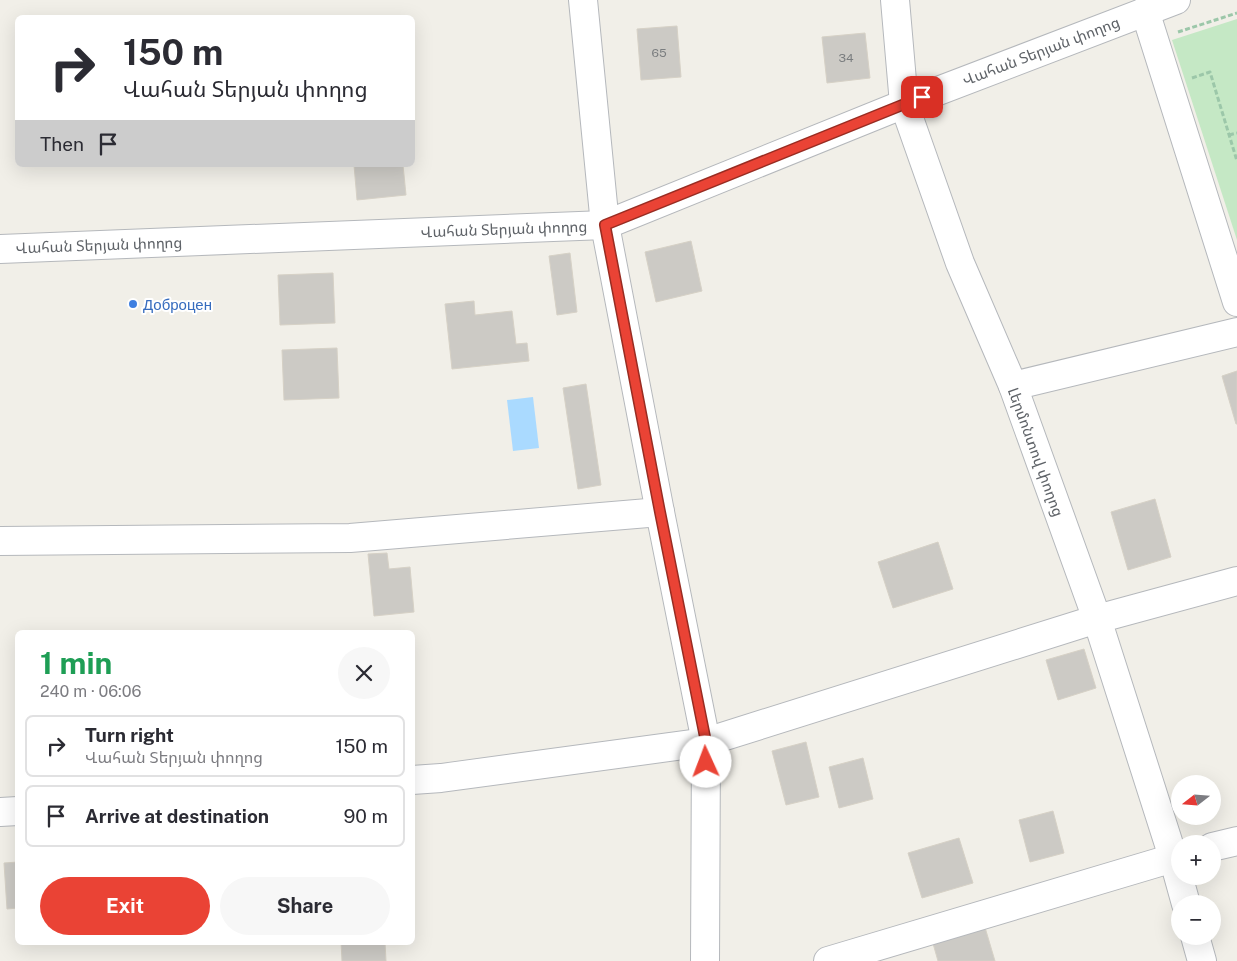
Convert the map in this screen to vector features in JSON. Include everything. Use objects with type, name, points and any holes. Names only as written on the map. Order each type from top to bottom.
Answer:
[{"type":"street","points":[[583,0],[605,225],[706,742],[705,961]]},
{"type":"street","name":"Լերմոնտով փողոց","points":[[895,0],[904,104],[960,263],[1013,386],[1097,619],[1171,838]]},
{"type":"street","name":"Վահան Տերյան փողոց","points":[[0,249],[605,225],[904,104],[1176,0]]},
{"type":"street","points":[[1145,11],[1237,302]]},
{"type":"street","points":[[1013,386],[1237,332]]},
{"type":"street","points":[[0,541],[350,538],[660,512]]},
{"type":"street","points":[[415,780],[451,777],[706,742],[1097,619],[1237,581]]},
{"type":"street","points":[[0,812],[15,811]]},
{"type":"street","points":[[1221,845],[1237,841]]},
{"type":"street","points":[[828,961],[1171,858]]},
{"type":"street","points":[[1198,945],[1202,961]]},
{"type":"path","points":[[1154,40],[1237,12]]},
{"type":"path","points":[[1189,69],[1192,78],[1210,72],[1237,161]]},
{"type":"path","points":[[1229,135],[1237,133]]},
{"type":"green space","points":[[1237,19],[1237,240],[1172,40]]},
{"type":"water","points":[[533,397],[539,448],[513,451],[507,400]]},
{"type":"building","points":[[677,26],[681,77],[641,80],[637,29]]},
{"type":"building","points":[[865,33],[870,78],[827,83],[822,37]]},
{"type":"building","points":[[354,167],[403,167],[406,195],[357,200]]},
{"type":"building","points":[[691,241],[702,291],[656,302],[645,252]]},
{"type":"building","points":[[570,253],[577,312],[557,315],[549,256]]},
{"type":"building","points":[[333,273],[335,323],[280,325],[278,275]]},
{"type":"building","points":[[474,301],[475,315],[512,311],[516,344],[527,343],[529,361],[452,369],[445,304]]},
{"type":"building","points":[[337,348],[339,398],[284,400],[282,350]]},
{"type":"building","points":[[1237,371],[1237,424],[1236,424],[1222,376]]},
{"type":"building","points":[[586,384],[601,485],[578,489],[563,388]]},
{"type":"building","points":[[1155,499],[1171,557],[1128,570],[1111,512]]},
{"type":"building","points":[[938,542],[953,589],[893,608],[878,562]]},
{"type":"building","points":[[387,553],[389,569],[410,567],[414,612],[374,616],[368,554]]},
{"type":"building","points":[[1084,649],[1096,688],[1058,700],[1046,660]]},
{"type":"building","points":[[806,742],[819,797],[786,805],[772,751]]},
{"type":"building","points":[[863,758],[873,799],[839,808],[829,767]]},
{"type":"building","points":[[1053,811],[1064,853],[1030,862],[1019,820]]},
{"type":"building","points":[[959,838],[973,883],[922,898],[908,853]]},
{"type":"building","points":[[15,862],[15,908],[7,909],[4,863]]},
{"type":"building","points":[[984,924],[995,961],[938,961],[932,940]]},
{"type":"building","points":[[341,945],[385,945],[386,961],[342,961]]},
{"type":"place","name":"Доброцен","points":[[133,304]]},
{"type":"route","points":[[706,762],[706,742],[605,225],[922,97]]}]
